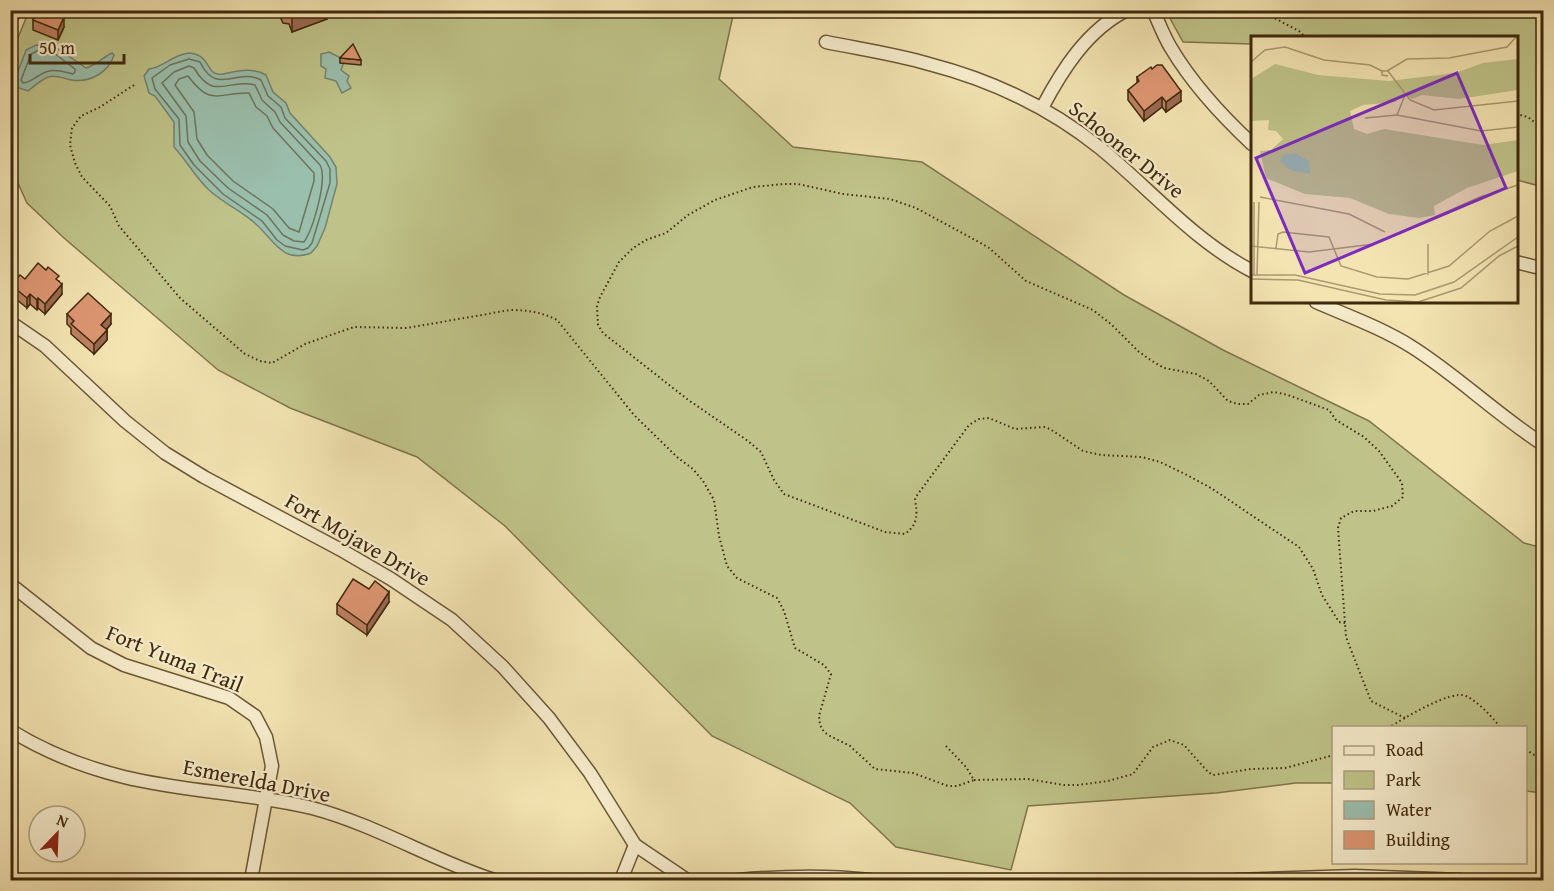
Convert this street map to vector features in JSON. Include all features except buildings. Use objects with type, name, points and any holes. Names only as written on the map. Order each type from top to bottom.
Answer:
[{"type":"street","points":[[1042,108],[1058,77],[1079,49],[1127,10]]},
{"type":"street","points":[[1153,10],[1170,48],[1201,91],[1230,124],[1251,143]]},
{"type":"street","name":"Schooner Drive","points":[[826,42],[929,63],[1015,94],[1042,108],[1099,147],[1201,237],[1251,270]]},
{"type":"street","points":[[1518,262],[1544,269]]},
{"type":"street","points":[[1319,303],[1410,345],[1544,445]]},
{"type":"street","name":"Fort Mojave Drive","points":[[10,322],[45,346],[125,421],[165,453],[204,477],[343,551],[391,579],[452,620],[503,667],[549,718],[590,773],[635,845]]},
{"type":"street","name":"Fort Yuma Trail","points":[[10,584],[91,648],[124,665],[229,698],[255,716],[266,737],[272,765],[251,880]]},
{"type":"street","name":"Esmerelda Drive","points":[[10,730],[33,744],[82,765],[125,778],[312,808],[357,823],[494,880]]},
{"type":"street","points":[[621,880],[635,845],[687,880]]},
{"type":"street","points":[[1236,880],[1355,876],[1461,880]]},
{"type":"street","points":[[740,880],[781,877],[845,877],[870,880]]},
{"type":"lane","points":[[10,24],[20,10]]},
{"type":"path","points":[[1207,10],[1226,10]]},
{"type":"path","points":[[1258,10],[1299,31],[1304,36]]},
{"type":"path","points":[[134,85],[100,107],[81,116],[72,128],[70,145],[82,177],[110,206],[119,226],[180,298],[245,354],[260,362],[272,363],[305,344],[354,327],[407,328],[493,313],[527,310],[543,313],[557,320],[634,415],[703,481],[714,500],[719,536],[727,566],[737,578],[777,598],[784,611],[795,648],[824,665],[831,674],[819,716],[824,732],[850,746],[875,769],[913,773],[948,786],[957,786],[974,780],[1028,779],[1071,785],[1108,781],[1133,774],[1153,747],[1170,740],[1184,745],[1213,775],[1251,769],[1285,768],[1332,756]]},
{"type":"path","points":[[1518,114],[1528,117],[1544,130]]},
{"type":"path","points":[[1345,623],[1339,622],[1329,607],[1313,569],[1299,547],[1210,488],[1160,462],[1142,457],[1101,455],[1083,451],[1044,427],[1014,429],[989,418],[979,419],[969,425],[915,498],[917,517],[913,528],[905,534],[885,532],[784,495],[760,452],[748,441],[687,399],[603,333],[598,325],[597,306],[600,297],[619,262],[633,248],[646,240],[666,233],[688,215],[741,190],[769,184],[798,184],[843,194],[890,199],[907,204],[988,248],[1026,281],[1093,310],[1138,351],[1164,368],[1196,374],[1209,381],[1228,400],[1238,404],[1248,404],[1259,395],[1274,392],[1329,410],[1336,420],[1364,436],[1402,483],[1402,497],[1392,506],[1373,511],[1354,511],[1341,518],[1338,528],[1345,623],[1346,637],[1371,701],[1405,718]]},
{"type":"path","points":[[1391,726],[1448,697],[1459,694],[1477,704],[1499,726]]},
{"type":"path","points":[[945,745],[966,767],[974,780]]},
{"type":"path","points":[[1527,750],[1544,759]]},
{"type":"green space","points":[[29,11],[734,11],[719,79],[793,147],[922,162],[1124,295],[1223,350],[1369,421],[1524,543],[1543,548],[1543,793],[1527,791],[1527,726],[1332,726],[1332,783],[1296,783],[1216,793],[1028,806],[1011,870],[896,847],[850,803],[712,736],[505,526],[417,457],[290,408],[218,370],[64,238],[27,203],[11,168],[10,57]]},
{"type":"green space","points":[[1166,11],[1543,11],[1543,187],[1518,180],[1518,36],[1251,36],[1251,44],[1183,42]]},
{"type":"water","points":[[36,45],[57,48],[86,68],[112,53],[114,55],[108,66],[92,78],[79,80],[51,76],[28,91],[16,87],[14,82],[26,50]]},
{"type":"water","points":[[329,52],[341,58],[344,62],[341,70],[349,76],[347,81],[351,88],[342,93],[336,81],[325,78],[326,69],[321,66],[321,54]]},
{"type":"water","points":[[189,53],[201,57],[214,73],[247,70],[266,75],[273,92],[286,103],[290,113],[330,157],[336,167],[337,184],[325,228],[317,246],[311,253],[294,256],[280,249],[252,221],[209,190],[174,147],[174,122],[155,96],[149,93],[144,76],[149,69]]}]
